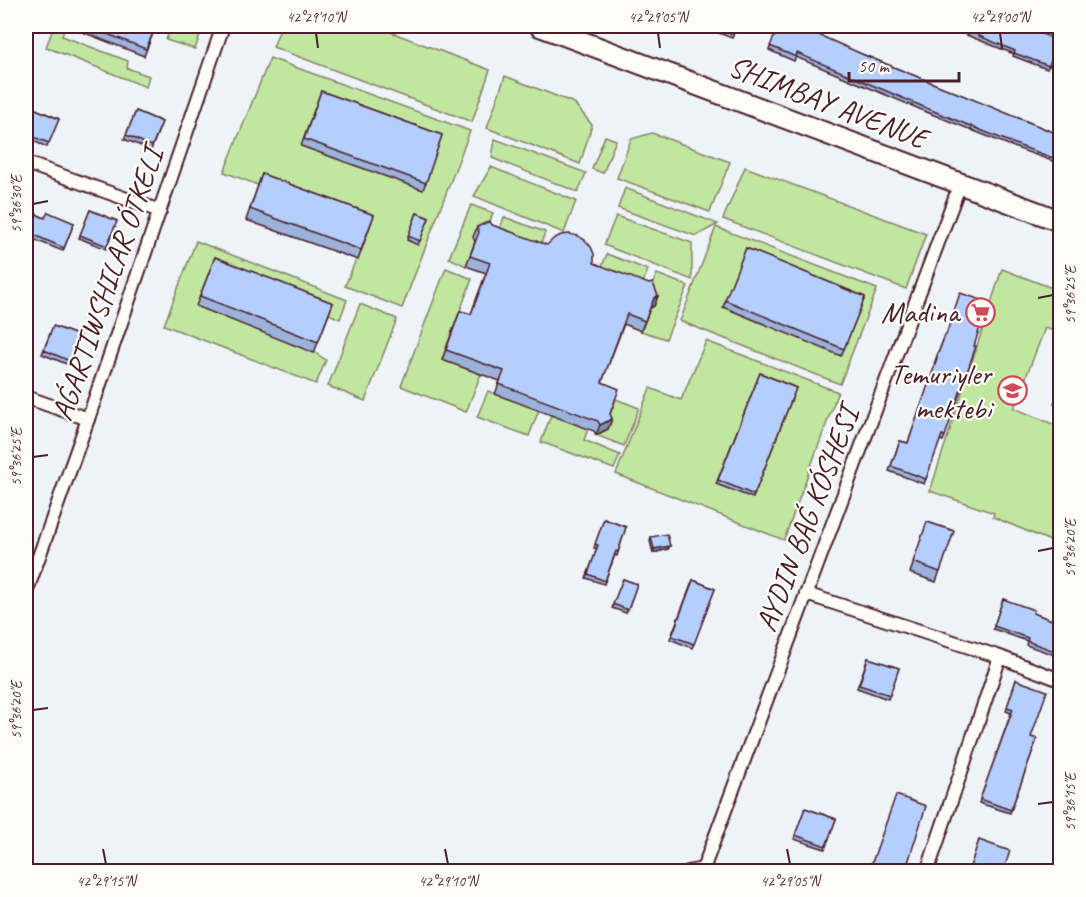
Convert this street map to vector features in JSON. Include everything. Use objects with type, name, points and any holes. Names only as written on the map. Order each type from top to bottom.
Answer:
[{"type":"main road","name":"SHIMBAY AVENUE","points":[[540,26],[1060,221]]},
{"type":"street","points":[[26,594],[223,26]]},
{"type":"street","points":[[1051,26],[1060,29]]},
{"type":"street","points":[[26,163],[160,211]]},
{"type":"street","points":[[688,872],[705,871],[960,184]]},
{"type":"street","points":[[26,397],[88,419]]},
{"type":"street","points":[[806,594],[1000,657],[1060,680]]},
{"type":"street","points":[[927,872],[1000,657]]},
{"type":"green space","points":[[54,26],[65,26],[62,36],[128,61],[127,68],[149,76],[146,87],[46,47]]},
{"type":"green space","points":[[171,26],[203,26],[195,49],[166,40]]},
{"type":"green space","points":[[281,26],[375,26],[490,70],[472,122],[273,47]]},
{"type":"green space","points":[[270,58],[470,131],[402,308],[345,286],[369,228],[224,172]]},
{"type":"green space","points":[[505,76],[574,103],[592,125],[580,164],[487,128]]},
{"type":"green space","points":[[652,133],[730,162],[710,212],[617,178],[631,139]]},
{"type":"green space","points":[[605,136],[616,140],[603,173],[592,169]]},
{"type":"green space","points":[[495,139],[586,173],[578,192],[492,158]]},
{"type":"green space","points":[[491,167],[576,201],[564,233],[474,196]]},
{"type":"green space","points":[[745,167],[926,234],[906,289],[723,219]]},
{"type":"green space","points":[[625,188],[718,224],[696,236],[618,208]]},
{"type":"green space","points":[[471,205],[493,213],[486,231],[475,242],[466,266],[449,258]]},
{"type":"green space","points":[[616,216],[692,243],[692,280],[604,245]]},
{"type":"green space","points":[[504,217],[545,232],[538,253],[497,238]]},
{"type":"green space","points":[[716,227],[877,289],[840,384],[680,321]]},
{"type":"green space","points":[[196,241],[347,300],[340,319],[329,314],[314,352],[326,360],[316,384],[164,325]]},
{"type":"green space","points":[[607,254],[648,270],[639,292],[598,276]]},
{"type":"green space","points":[[446,268],[472,279],[442,359],[481,374],[466,412],[401,386]]},
{"type":"green space","name":"Temuriyler mektebi","points":[[1002,269],[1060,291],[1060,333],[1045,328],[1014,408],[1060,427],[1060,545],[993,517],[994,513],[930,491]]},
{"type":"green space","points":[[657,274],[688,286],[666,339],[641,331],[650,308],[654,306],[649,293]]},
{"type":"green space","points":[[360,304],[397,319],[365,401],[328,386]]},
{"type":"green space","points":[[706,341],[838,392],[784,540],[616,474],[650,388],[681,400]]},
{"type":"green space","points":[[488,391],[539,410],[529,436],[477,417]]},
{"type":"green space","points":[[616,399],[639,408],[624,446],[596,435],[608,429],[606,425]]},
{"type":"green space","points":[[551,415],[588,429],[584,440],[620,455],[614,469],[541,442]]},
{"type":"building","points":[[87,26],[156,26],[146,49]]},
{"type":"building","points":[[711,26],[736,26],[733,34]]},
{"type":"building","points":[[779,26],[786,26],[808,35],[810,31],[1060,135],[1060,159],[1020,146],[797,53],[796,57],[770,46]]},
{"type":"building","points":[[954,26],[1015,26],[1023,29],[1024,27],[1060,41],[1060,66],[1050,62],[1049,66],[1014,53],[1015,51]]},
{"type":"building","points":[[321,91],[442,135],[426,183],[304,139]]},
{"type":"building","points":[[26,105],[59,119],[49,143],[26,134]]},
{"type":"building","points":[[136,111],[162,122],[152,146],[126,135]]},
{"type":"building","points":[[262,174],[374,215],[361,250],[250,209]]},
{"type":"building","points":[[26,210],[45,218],[48,212],[74,223],[64,248],[32,234],[29,240],[26,239]]},
{"type":"building","points":[[90,210],[117,221],[107,246],[80,235]]},
{"type":"building","points":[[417,213],[429,218],[420,241],[408,236]]},
{"type":"building","points":[[490,221],[492,225],[547,245],[561,235],[578,236],[591,247],[594,263],[649,284],[653,283],[658,296],[654,298],[645,321],[627,314],[602,382],[619,389],[610,414],[612,419],[600,425],[598,421],[499,384],[504,371],[446,350],[460,311],[471,314],[490,263],[470,256],[479,232],[477,227]]},
{"type":"building","points":[[746,248],[865,297],[844,349],[725,300]]},
{"type":"building","points":[[215,257],[333,303],[318,342],[200,296]]},
{"type":"building","points":[[960,293],[988,302],[974,346],[976,346],[945,436],[942,435],[926,479],[891,466],[900,441],[908,443]]},
{"type":"building","points":[[53,326],[80,336],[70,361],[44,350]]},
{"type":"building","points":[[26,343],[32,345],[26,362]]},
{"type":"building","points":[[760,373],[796,388],[754,495],[718,480]]},
{"type":"building","points":[[1060,386],[1060,398],[1056,397]]},
{"type":"building","points":[[604,519],[626,527],[605,581],[588,574]]},
{"type":"building","points":[[927,522],[954,531],[940,572],[913,562]]},
{"type":"building","points":[[667,534],[670,546],[654,549],[651,537]]},
{"type":"building","points":[[623,579],[637,584],[628,610],[613,604]]},
{"type":"building","points":[[693,580],[715,589],[694,644],[672,636]]},
{"type":"building","points":[[1003,599],[1034,610],[1033,613],[1060,623],[1060,653],[994,626]]},
{"type":"building","points":[[868,658],[899,668],[890,695],[859,685]]},
{"type":"building","points":[[1016,680],[1047,691],[1031,737],[1037,739],[1011,810],[980,799],[1013,709],[1007,707]]},
{"type":"building","points":[[896,795],[926,806],[905,872],[870,872],[870,868]]},
{"type":"building","points":[[805,808],[836,819],[826,846],[795,835]]},
{"type":"building","points":[[979,840],[1010,851],[1003,872],[982,872],[970,867]]},
{"type":"place","name":"Madina","points":[[980,312]]},
{"type":"place","name":"Temuriyler mektebi","points":[[1012,391]]}]
